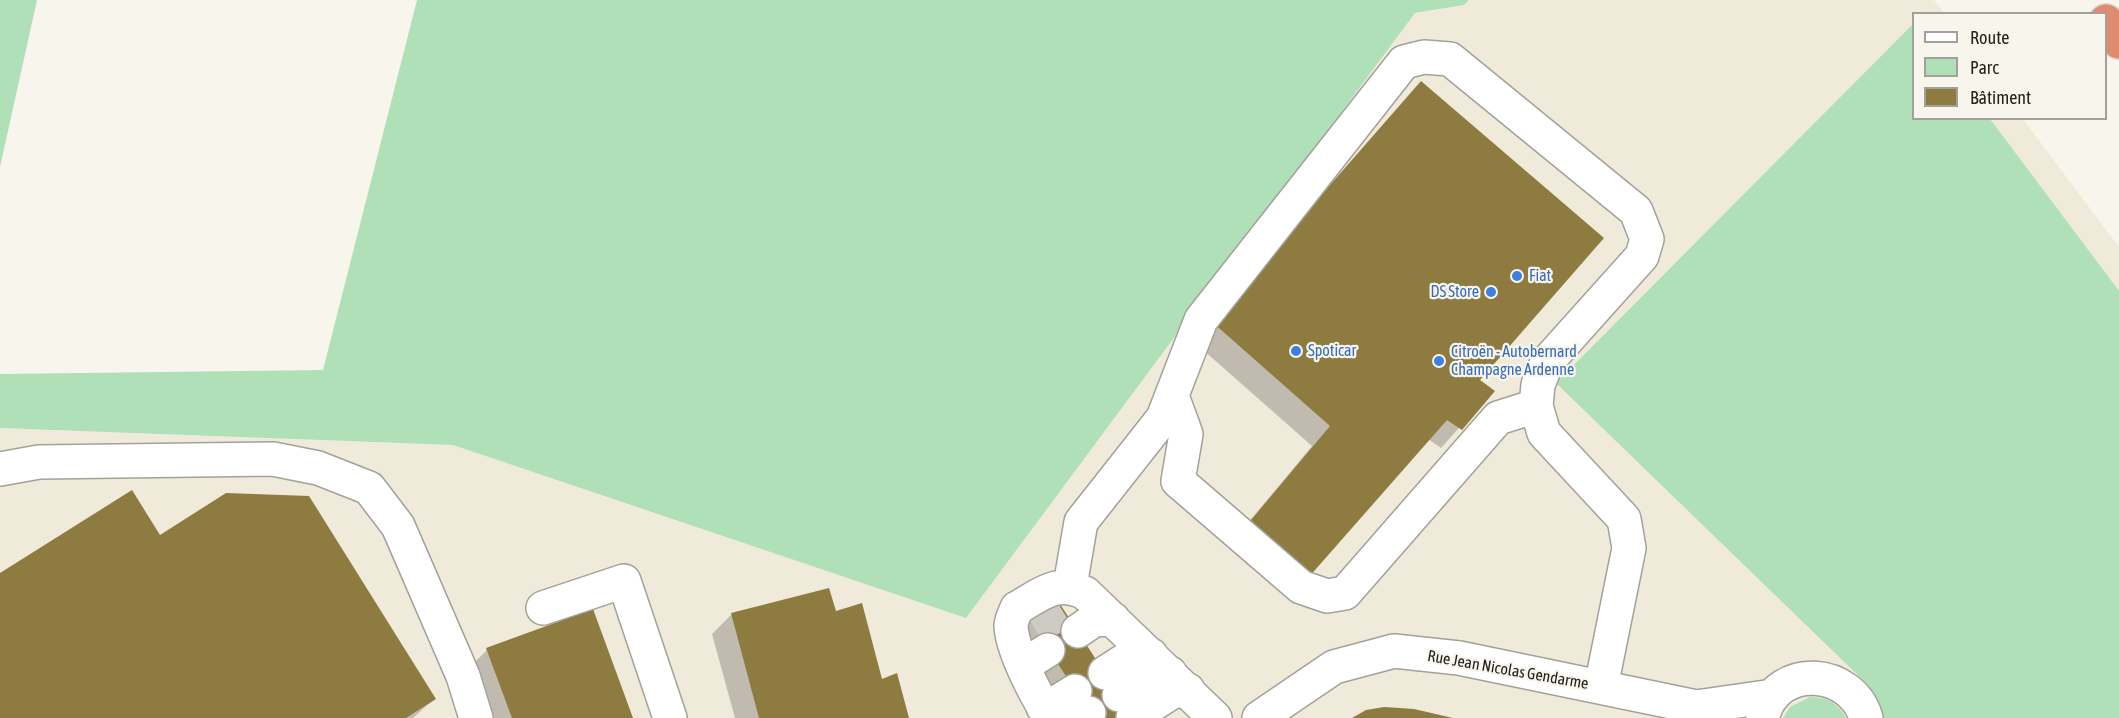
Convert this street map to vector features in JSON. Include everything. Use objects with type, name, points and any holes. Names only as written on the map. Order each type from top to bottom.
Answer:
[{"type":"highway","points":[[2107,23],[2119,42]]},
{"type":"street","points":[[1084,610],[1081,522],[1163,418],[1201,320],[1404,62],[1425,57],[1450,59],[1636,211],[1643,223],[1647,239],[1642,256],[1547,362],[1538,385],[1536,406],[1544,434],[1624,519],[1628,534],[1629,548],[1601,687]]},
{"type":"street","points":[[1172,396],[1186,434],[1178,481],[1300,587],[1327,596],[1345,593],[1498,418],[1536,406]]},
{"type":"street","points":[[0,469],[39,462],[273,459],[318,468],[369,488],[398,526],[463,676],[476,718]]},
{"type":"street","points":[[543,608],[624,581],[670,718]]},
{"type":"street","points":[[1047,713],[1030,645],[1011,624],[1017,608],[1054,587],[1169,673],[1215,718]]},
{"type":"street","name":"Rue Jean Nicolas Gendarme","points":[[1259,718],[1334,667],[1394,651],[1459,658],[1601,687],[1707,712],[1767,707]]},
{"type":"street","points":[[1130,657],[1169,673],[1172,692],[1119,695],[1130,657]]},
{"type":"street","points":[[1767,707],[1787,684],[1804,678],[1822,678],[1839,683],[1853,694],[1866,718]]},
{"type":"street","points":[[1047,713],[1049,707],[1082,707]]},
{"type":"shaded area","points":[[1469,0],[1934,0],[1943,12],[1912,12],[1912,120],[2024,120],[2119,247],[2119,718],[0,718],[0,428],[453,445],[966,618],[1415,13],[1464,5]]},
{"type":"green space","points":[[0,0],[37,0],[0,167]]},
{"type":"green space","points":[[417,0],[1469,0],[1464,5],[1415,13],[966,618],[453,445],[0,428],[0,374],[323,370]]},
{"type":"green space","points":[[1912,25],[1912,120],[1991,120],[2119,291],[2119,718],[1882,718],[1866,683],[1556,383]]},
{"type":"green space","points":[[1810,697],[1822,698],[1831,702],[1846,718],[1783,718],[1790,707]]},
{"type":"building","points":[[1421,81],[1604,238],[1480,380],[1495,391],[1462,430],[1447,420],[1308,578],[1246,526],[1330,426],[1211,321]]},
{"type":"building","points":[[132,490],[160,535],[226,493],[309,496],[436,699],[406,718],[0,718],[0,573]]},
{"type":"building","points":[[829,588],[836,611],[862,603],[882,679],[897,673],[909,718],[759,718],[731,613]]},
{"type":"building","points":[[1058,601],[1134,718],[1093,718],[1029,619]]},
{"type":"building","points":[[593,609],[633,718],[512,718],[486,648]]},
{"type":"building","points":[[1384,707],[1414,709],[1453,718],[1352,718],[1366,710]]},
{"type":"tunnel","points":[[1035,629],[1064,611]]},
{"type":"place","name":"Fiat","points":[[1517,276]]},
{"type":"place","name":"DS Store","points":[[1491,292]]},
{"type":"place","name":"Spoticar","points":[[1296,351]]},
{"type":"place","name":"Citroën - Autobernard Champagne Ardenne","points":[[1439,361]]}]
